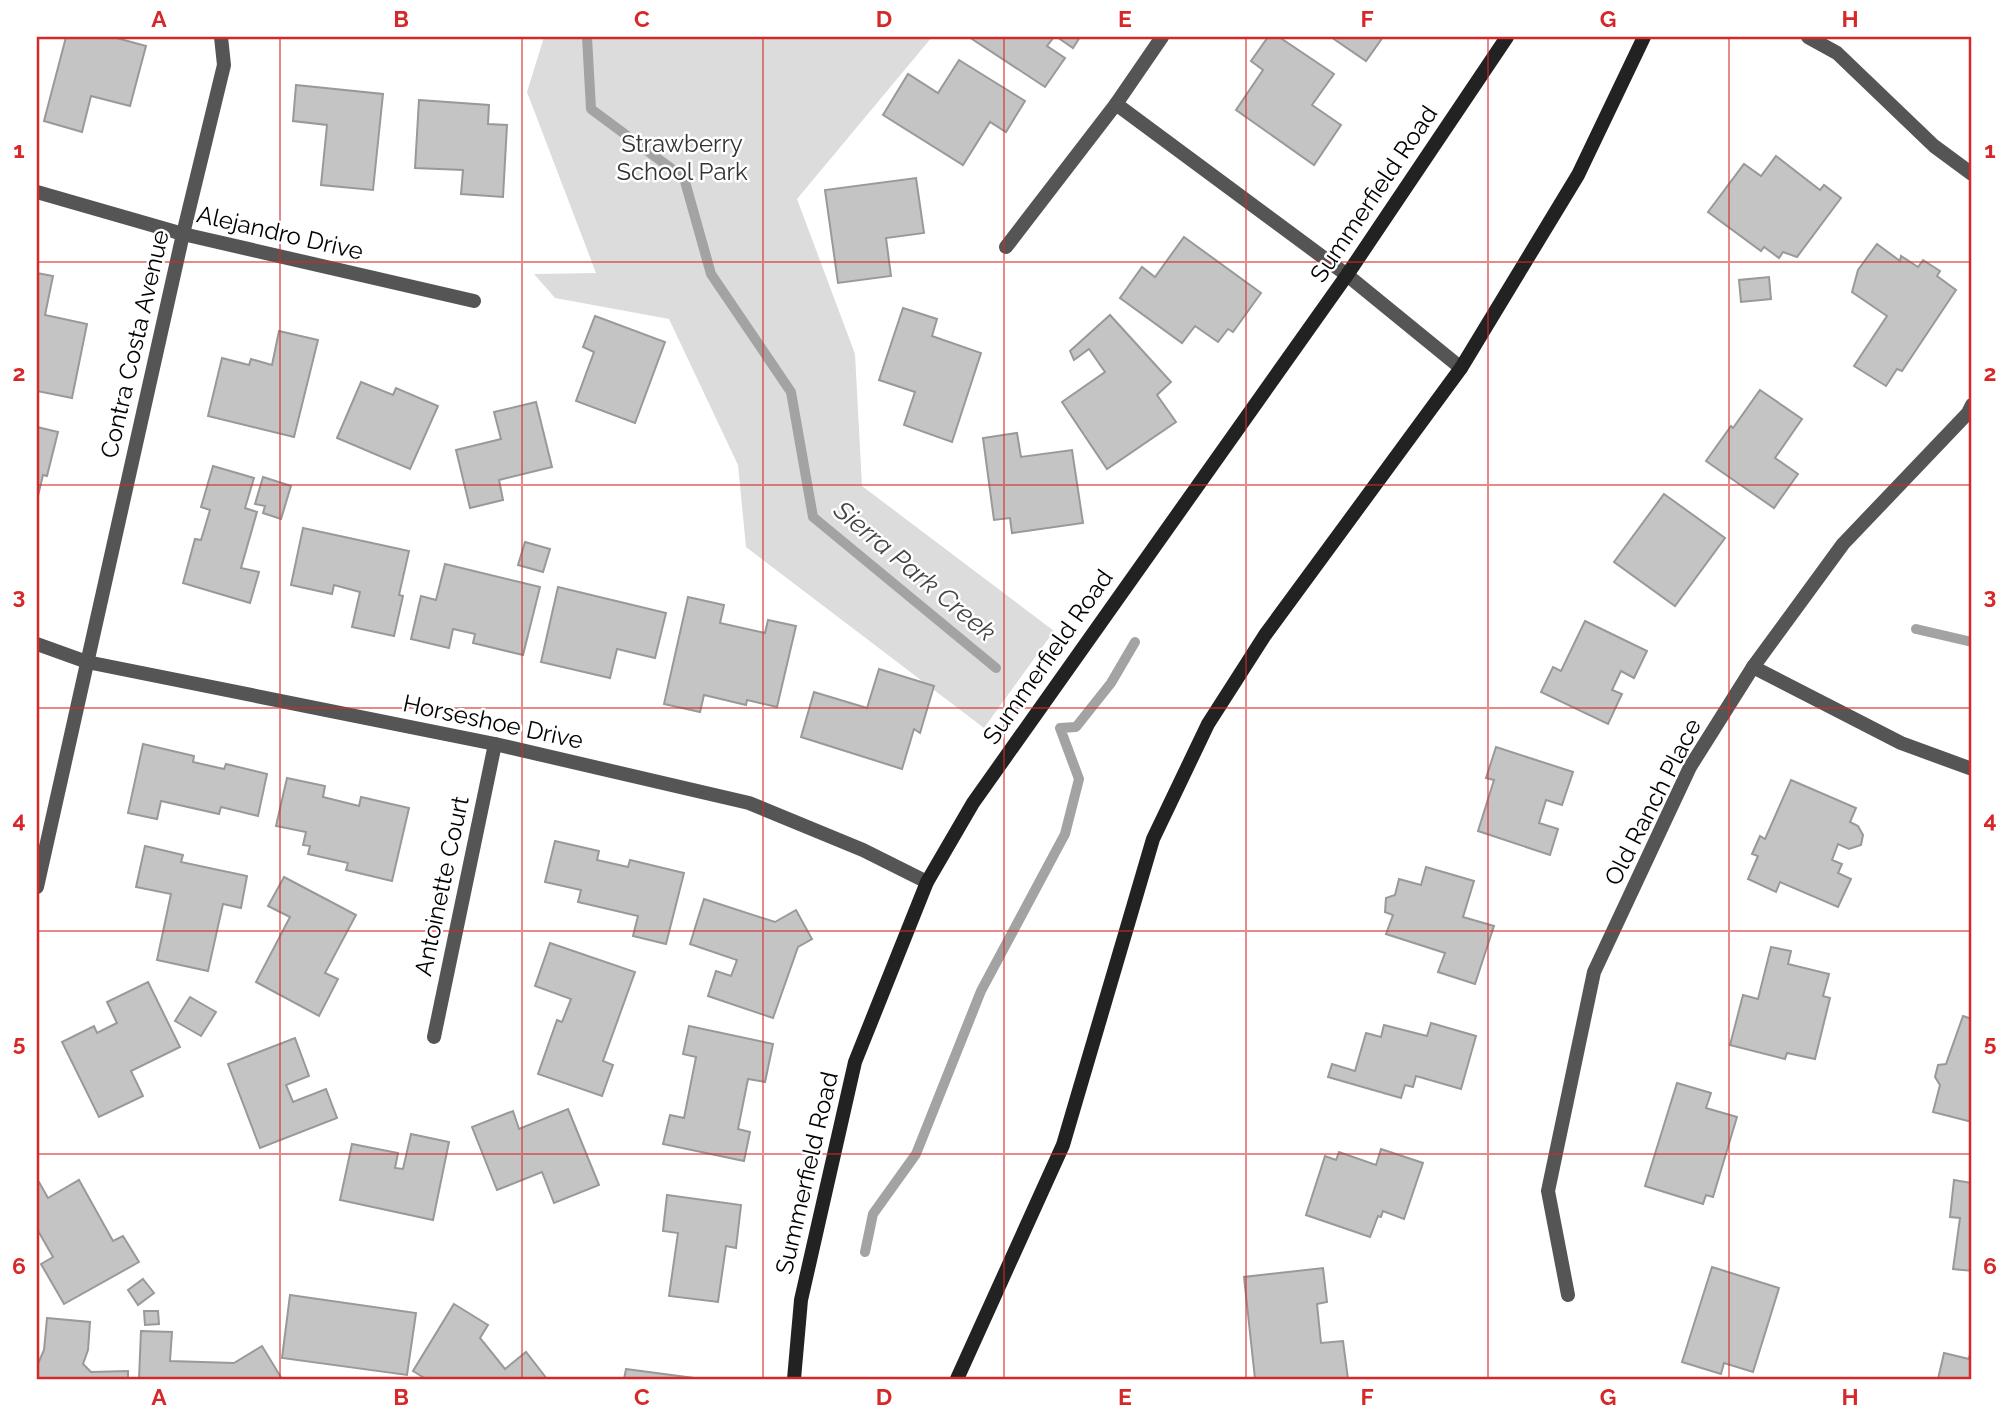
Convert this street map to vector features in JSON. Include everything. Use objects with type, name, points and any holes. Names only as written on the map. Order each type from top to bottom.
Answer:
[{"type":"street","name":"Contra Costa Avenue","points":[[37,887],[183,234],[224,65],[221,37]]},
{"type":"street","points":[[1006,247],[1116,104],[1162,37]]},
{"type":"street","name":"Summerfield Road","points":[[794,1379],[801,1300],[855,1062],[927,882],[973,803],[1347,275],[1507,37]]},
{"type":"street","points":[[957,1379],[1062,1145],[1153,839],[1208,724],[1265,635],[1461,368],[1578,175],[1644,37]]},
{"type":"street","points":[[1808,37],[1837,53],[1934,146],[1972,174]]},
{"type":"street","points":[[1116,104],[1347,275],[1461,368]]},
{"type":"street","name":"Alejandro Drive","points":[[37,192],[183,234],[474,301]]},
{"type":"street","name":"Old Ranch Place","points":[[1568,1295],[1548,1191],[1594,972],[1690,767],[1753,667],[1843,544],[1972,405]]},
{"type":"street","name":"Horseshoe Drive","points":[[37,644],[87,662],[495,744],[749,803],[863,850],[927,882]]},
{"type":"street","points":[[1753,667],[1901,743],[1972,769]]},
{"type":"street","name":"Antoinette Court","points":[[434,1037],[495,744]]},
{"type":"green space","name":"Strawberry School Park","points":[[544,37],[932,37],[797,199],[855,354],[862,486],[1054,631],[984,728],[746,547],[738,465],[669,319],[555,298],[534,274],[596,273],[527,92]]},
{"type":"building","points":[[66,37],[113,37],[146,46],[130,106],[91,96],[82,132],[44,121]]},
{"type":"building","points":[[969,37],[1054,37],[1047,46],[1065,58],[1045,87]]},
{"type":"building","points":[[1057,37],[1080,37],[1073,48]]},
{"type":"building","points":[[1268,37],[1279,37],[1334,74],[1312,105],[1341,125],[1314,165],[1236,110],[1263,70],[1251,61]]},
{"type":"building","points":[[1331,37],[1383,37],[1366,61]]},
{"type":"building","points":[[959,60],[1025,101],[1006,132],[990,122],[963,165],[883,115],[908,74],[938,93]]},
{"type":"building","points":[[296,85],[383,94],[373,190],[321,185],[327,125],[293,121]]},
{"type":"building","points":[[419,100],[489,105],[488,124],[507,125],[503,197],[461,194],[463,170],[415,168]]},
{"type":"building","points":[[1776,156],[1820,190],[1824,185],[1841,198],[1797,257],[1783,252],[1779,258],[1764,247],[1761,251],[1708,212],[1744,164],[1761,176]]},
{"type":"building","points":[[916,178],[924,233],[886,238],[891,276],[838,283],[825,190]]},
{"type":"building","points":[[1184,237],[1261,293],[1233,332],[1228,329],[1218,342],[1195,326],[1182,343],[1120,298],[1142,267],[1155,277]]},
{"type":"building","points":[[1877,244],[1900,261],[1901,256],[1918,267],[1923,260],[1940,271],[1937,276],[1956,290],[1902,371],[1897,369],[1886,386],[1854,366],[1887,316],[1852,292],[1858,270]]},
{"type":"building","points":[[37,273],[53,276],[45,315],[87,324],[72,398],[37,391]]},
{"type":"building","points":[[1769,277],[1771,299],[1741,302],[1739,280]]},
{"type":"building","points":[[903,308],[937,319],[932,336],[981,353],[952,442],[904,425],[915,392],[879,380]]},
{"type":"building","points":[[1110,315],[1171,382],[1157,395],[1176,422],[1107,469],[1062,402],[1105,372],[1089,349],[1074,360],[1070,351]]},
{"type":"building","points":[[595,316],[665,342],[635,423],[576,401],[594,352],[583,347]]},
{"type":"building","points":[[279,331],[318,340],[294,437],[208,416],[222,358],[249,365],[251,359],[272,365]]},
{"type":"building","points":[[361,382],[393,395],[396,388],[438,406],[410,469],[337,438]]},
{"type":"building","points":[[1760,390],[1802,419],[1775,458],[1798,474],[1774,508],[1706,461]]},
{"type":"building","points":[[536,402],[552,467],[499,480],[503,500],[470,508],[456,450],[501,439],[494,412]]},
{"type":"building","points":[[37,427],[58,432],[47,476],[43,475],[37,500]]},
{"type":"building","points":[[1017,433],[1021,457],[1072,450],[1083,523],[1012,533],[1010,518],[994,520],[983,438]]},
{"type":"building","points":[[213,466],[254,478],[245,508],[257,512],[241,568],[259,572],[250,603],[183,583],[195,539],[201,540],[210,510],[201,507]]},
{"type":"building","points":[[263,477],[291,486],[281,519],[263,513],[265,506],[255,504]]},
{"type":"building","points":[[1664,494],[1725,538],[1675,606],[1614,562]]},
{"type":"building","points":[[303,528],[409,551],[399,595],[403,596],[394,636],[352,627],[360,592],[334,585],[332,594],[291,585]]},
{"type":"building","points":[[525,542],[550,549],[543,572],[518,565]]},
{"type":"building","points":[[445,564],[540,587],[523,655],[473,643],[475,634],[453,629],[449,648],[411,639],[421,596],[436,600]]},
{"type":"building","points":[[558,587],[666,613],[655,658],[617,649],[610,678],[541,662]]},
{"type":"building","points":[[688,597],[724,605],[720,623],[765,633],[768,620],[796,626],[777,707],[747,700],[746,705],[704,695],[700,712],[664,704]]},
{"type":"building","points":[[1585,621],[1647,651],[1634,678],[1621,671],[1612,690],[1622,694],[1608,724],[1541,692],[1553,667],[1561,671]]},
{"type":"building","points":[[879,669],[934,686],[920,733],[914,729],[902,769],[801,737],[814,692],[867,708]]},
{"type":"building","points":[[143,744],[194,756],[193,762],[224,769],[226,764],[267,774],[258,816],[221,807],[219,814],[161,801],[157,819],[128,813]]},
{"type":"building","points":[[1496,747],[1573,772],[1562,805],[1546,800],[1539,823],[1558,829],[1550,855],[1478,831],[1494,780],[1486,778]]},
{"type":"building","points":[[287,778],[325,786],[323,797],[359,806],[361,797],[409,808],[392,881],[346,870],[348,863],[308,854],[310,846],[303,845],[306,832],[276,826]]},
{"type":"building","points":[[1791,780],[1856,808],[1850,822],[1858,826],[1863,835],[1861,845],[1849,849],[1838,844],[1832,860],[1842,864],[1838,873],[1851,879],[1838,907],[1780,882],[1776,892],[1748,879],[1758,856],[1752,854],[1760,836],[1765,839]]},
{"type":"building","points":[[555,841],[599,851],[597,860],[628,867],[630,860],[684,873],[666,944],[633,936],[638,916],[578,902],[581,890],[545,882]]},
{"type":"building","points":[[145,846],[183,855],[181,862],[247,876],[241,908],[223,904],[208,971],[157,960],[171,894],[136,887]]},
{"type":"building","points":[[1426,867],[1474,881],[1463,917],[1494,926],[1475,984],[1438,972],[1445,953],[1386,934],[1393,915],[1385,912],[1386,898],[1395,895],[1399,879],[1421,885]]},
{"type":"building","points":[[284,877],[356,915],[325,973],[338,979],[319,1016],[256,982],[290,917],[268,906]]},
{"type":"building","points":[[704,899],[775,922],[796,910],[812,939],[798,947],[773,1018],[708,996],[716,971],[731,976],[737,960],[690,944]]},
{"type":"building","points":[[550,943],[635,972],[603,1061],[613,1065],[602,1096],[538,1074],[557,1020],[562,1022],[571,999],[535,986]]},
{"type":"building","points":[[1771,947],[1791,951],[1788,964],[1829,974],[1823,996],[1830,998],[1815,1059],[1787,1053],[1785,1059],[1730,1045],[1743,995],[1758,999]]},
{"type":"building","points":[[148,982],[180,1047],[131,1071],[143,1096],[99,1117],[62,1042],[94,1026],[97,1033],[117,1023],[107,1002]]},
{"type":"building","points":[[190,997],[216,1012],[201,1036],[175,1021]]},
{"type":"building","points":[[1963,1016],[1972,1019],[1972,1122],[1933,1112],[1940,1085],[1935,1077],[1938,1065],[1946,1064]]},
{"type":"building","points":[[1431,1023],[1476,1036],[1461,1089],[1416,1076],[1413,1087],[1405,1085],[1401,1098],[1328,1077],[1332,1064],[1355,1071],[1366,1033],[1381,1037],[1384,1025],[1427,1036]]},
{"type":"building","points":[[689,1026],[773,1044],[765,1082],[748,1079],[738,1129],[750,1132],[744,1161],[663,1144],[670,1115],[684,1118],[696,1057],[683,1054]]},
{"type":"building","points":[[295,1038],[309,1076],[286,1085],[293,1102],[326,1089],[337,1118],[260,1148],[228,1064]]},
{"type":"building","points":[[1677,1083],[1711,1093],[1706,1108],[1737,1117],[1713,1197],[1706,1195],[1703,1204],[1645,1186]]},
{"type":"building","points":[[568,1109],[599,1185],[554,1203],[542,1172],[497,1190],[472,1127],[513,1111],[519,1129]]},
{"type":"building","points":[[411,1134],[449,1142],[433,1220],[340,1200],[352,1144],[398,1153],[395,1168],[403,1169]]},
{"type":"building","points":[[1381,1149],[1423,1163],[1404,1219],[1383,1211],[1381,1217],[1378,1216],[1370,1237],[1306,1215],[1325,1156],[1336,1160],[1339,1152],[1376,1165]]},
{"type":"building","points":[[79,1180],[113,1241],[123,1236],[139,1262],[64,1304],[41,1264],[53,1257],[37,1229],[37,1183],[39,1182],[48,1198]]},
{"type":"building","points":[[1954,1180],[1972,1183],[1972,1271],[1953,1269],[1960,1218],[1950,1217]]},
{"type":"building","points":[[667,1195],[741,1205],[736,1248],[726,1246],[718,1302],[669,1296],[678,1233],[663,1231]]},
{"type":"building","points":[[1712,1267],[1779,1288],[1753,1372],[1724,1363],[1721,1374],[1682,1362]]},
{"type":"building","points":[[1323,1268],[1327,1302],[1317,1304],[1321,1343],[1343,1341],[1348,1379],[1255,1379],[1244,1277]]},
{"type":"building","points":[[143,1279],[154,1293],[138,1305],[128,1290]]},
{"type":"building","points":[[290,1295],[416,1313],[407,1375],[282,1358]]},
{"type":"building","points":[[454,1304],[488,1325],[480,1338],[505,1369],[526,1352],[547,1379],[426,1379],[413,1371]]},
{"type":"building","points":[[144,1311],[158,1311],[159,1324],[145,1325]]},
{"type":"building","points":[[47,1318],[90,1322],[88,1350],[83,1364],[91,1372],[128,1371],[128,1379],[37,1379],[37,1366],[44,1350]]},
{"type":"building","points":[[141,1331],[172,1332],[170,1361],[234,1363],[262,1346],[282,1379],[139,1379]]},
{"type":"building","points":[[1971,1349],[1972,1379],[1938,1379],[1944,1353],[1969,1359]]},
{"type":"building","points":[[626,1369],[702,1379],[624,1379]]},
{"type":"waterway","name":"Sierra Park Creek","points":[[587,37],[591,109],[684,178],[711,274],[791,392],[813,517],[996,668]]},
{"type":"waterway","points":[[1916,629],[1972,642]]},
{"type":"waterway","points":[[865,1252],[873,1214],[916,1154],[981,991],[1065,834],[1079,779],[1060,728],[1076,727],[1111,683],[1135,642]]}]
